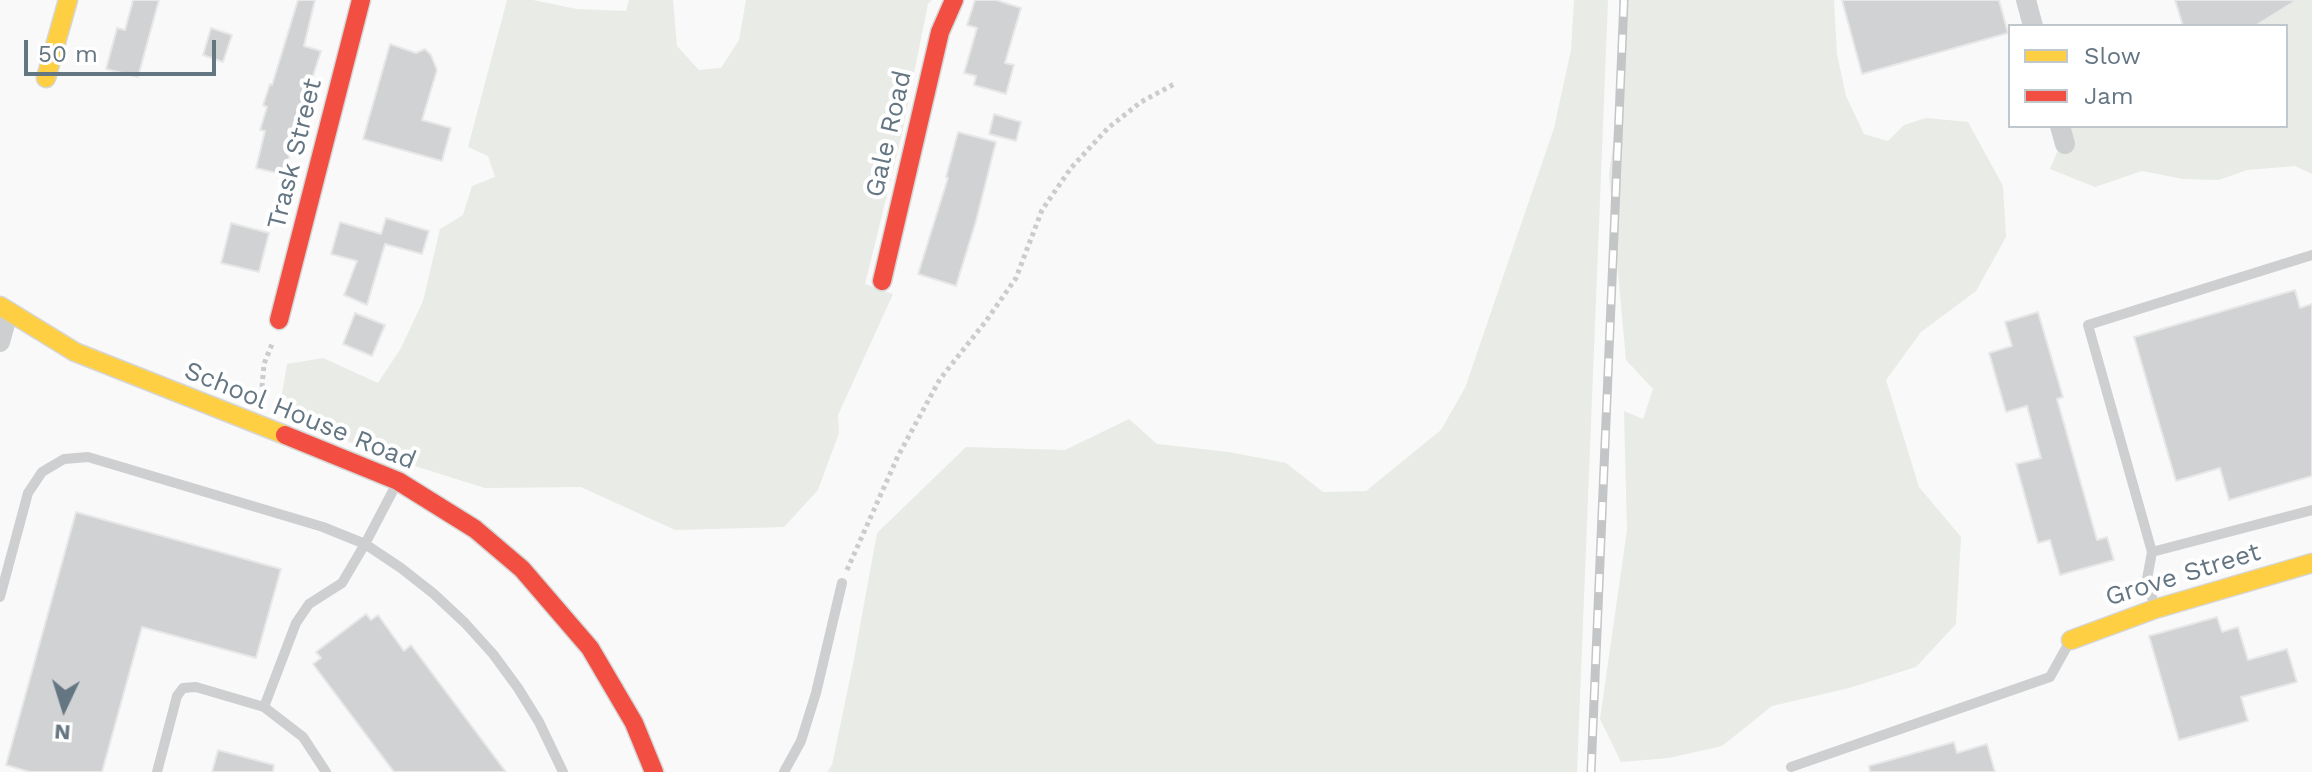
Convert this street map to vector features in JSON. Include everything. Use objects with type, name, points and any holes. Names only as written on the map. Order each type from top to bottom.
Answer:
[{"type":"street","points":[[46,78],[68,0]]},
{"type":"street","name":"Trask Street","points":[[279,320],[361,0]]},
{"type":"street","name":"Gale Road","points":[[882,281],[940,32],[954,0]]},
{"type":"street","points":[[2026,0],[2032,24]]},
{"type":"street","points":[[0,342],[4,310]]},
{"type":"street","name":"School House Road","points":[[4,310],[75,352],[398,481],[475,529],[522,569],[590,648],[634,723],[654,772]]},
{"type":"street","name":"Grove Street","points":[[2071,640],[2155,609],[2312,563]]},
{"type":"lane","points":[[2155,609],[2147,579],[2152,552],[2088,325],[2312,255]]},
{"type":"lane","points":[[0,597],[28,493],[42,472],[64,459],[88,457],[323,527],[365,544],[434,594],[493,654],[539,722],[563,772]]},
{"type":"lane","points":[[264,707],[296,623],[309,604],[342,583],[398,481]]},
{"type":"lane","points":[[2152,552],[2312,510]]},
{"type":"lane","points":[[784,772],[801,741],[816,693],[842,583]]},
{"type":"lane","points":[[1791,767],[2050,677],[2071,640]]},
{"type":"lane","points":[[157,772],[177,696],[183,688],[196,687],[264,707],[303,737],[326,772]]},
{"type":"path","points":[[842,583],[898,456],[940,379],[1016,278],[1042,210],[1071,168],[1108,128],[1141,102],[1176,83]]},
{"type":"path","points":[[262,387],[264,364],[279,320]]},
{"type":"shaded area","points":[[507,0],[533,0],[577,9],[626,11],[629,0],[673,0],[677,46],[699,70],[721,68],[739,40],[746,0],[932,0],[928,4],[901,138],[865,284],[893,294],[838,415],[839,433],[818,490],[784,527],[675,530],[581,487],[485,488],[338,438],[282,394],[287,364],[323,358],[378,383],[401,348],[423,301],[440,229],[463,215],[472,186],[495,177],[488,156],[468,147]]},
{"type":"shaded area","points":[[1574,0],[1608,0],[1577,772],[827,772],[832,765],[877,533],[966,447],[1065,450],[1129,419],[1157,444],[1229,452],[1286,463],[1323,492],[1366,491],[1441,430],[1465,388],[1554,128],[1571,50]]},
{"type":"shaded area","points":[[1619,0],[1834,0],[1837,54],[1846,96],[1864,134],[1888,141],[1904,125],[1926,118],[1968,122],[2003,186],[2006,237],[1976,291],[1921,332],[1886,380],[1919,487],[1961,537],[1956,624],[1916,667],[1849,688],[1772,706],[1722,746],[1669,758],[1621,762],[1600,719],[1627,530],[1624,411],[1643,419],[1653,389],[1626,360],[1609,174],[1622,78]]},
{"type":"shaded area","points":[[2268,0],[2312,0],[2312,174],[2295,166],[2247,170],[2219,180],[2183,179],[2142,171],[2095,187],[2050,169],[2066,131],[2070,128],[2288,128],[2288,24],[2228,24]]},
{"type":"building","points":[[133,0],[159,0],[138,77],[106,69],[117,28],[125,30]]},
{"type":"building","points":[[298,0],[315,0],[304,46],[321,51],[294,135],[285,175],[256,168],[265,131],[260,130],[267,107],[263,105]]},
{"type":"building","points":[[975,0],[996,0],[1021,8],[1005,63],[1014,65],[1006,94],[974,85],[976,76],[964,73],[977,28],[967,25]]},
{"type":"building","points":[[1842,0],[1999,0],[2008,33],[1862,74]]},
{"type":"building","points":[[2175,0],[2297,0],[2258,24],[2182,24]]},
{"type":"building","points":[[211,28],[232,35],[223,62],[203,55]]},
{"type":"building","points":[[390,44],[416,53],[425,49],[431,55],[437,70],[422,120],[451,128],[442,161],[363,139]]},
{"type":"building","points":[[994,114],[1021,122],[1016,141],[989,134]]},
{"type":"building","points":[[958,132],[996,142],[956,286],[918,274],[948,178]]},
{"type":"building","points":[[386,218],[429,231],[422,254],[385,244],[367,305],[344,295],[357,261],[331,254],[340,222],[381,234]]},
{"type":"building","points":[[231,223],[269,233],[259,272],[221,263]]},
{"type":"building","points":[[2295,290],[2300,308],[2312,304],[2312,476],[2229,500],[2220,468],[2176,481],[2134,337]]},
{"type":"building","points":[[2038,312],[2063,397],[2057,399],[2097,540],[2107,537],[2114,560],[2060,575],[2050,540],[2038,543],[2016,464],[2041,458],[2027,406],[2006,412],[1989,353],[2012,346],[2005,322]]},
{"type":"building","points":[[355,313],[385,325],[372,356],[343,344]]},
{"type":"building","points":[[76,512],[281,569],[256,658],[142,627],[102,772],[30,772],[6,765]]},
{"type":"building","points":[[366,614],[371,620],[378,615],[404,651],[411,645],[506,772],[394,772],[313,664],[321,658],[316,652]]},
{"type":"building","points":[[2217,617],[2222,632],[2238,627],[2248,660],[2287,649],[2297,682],[2241,697],[2248,721],[2179,740],[2149,636]]},
{"type":"building","points":[[1954,742],[1957,753],[1987,744],[1995,772],[1870,772],[1869,766]]},
{"type":"building","points":[[218,750],[274,765],[273,772],[212,772]]},
{"type":"railway","points":[[1591,772],[1624,0]]},
{"type":"traffic: slow","points":[[46,78],[68,0]]},
{"type":"traffic: slow","points":[[0,306],[75,352],[285,435]]},
{"type":"traffic: slow","points":[[2071,640],[2155,609],[2312,563]]},
{"type":"traffic: jam","points":[[279,320],[361,0]]},
{"type":"traffic: jam","points":[[882,281],[940,32],[954,0]]},
{"type":"traffic: jam","points":[[285,435],[398,481],[475,529],[522,569],[590,648],[634,723],[654,772]]}]
